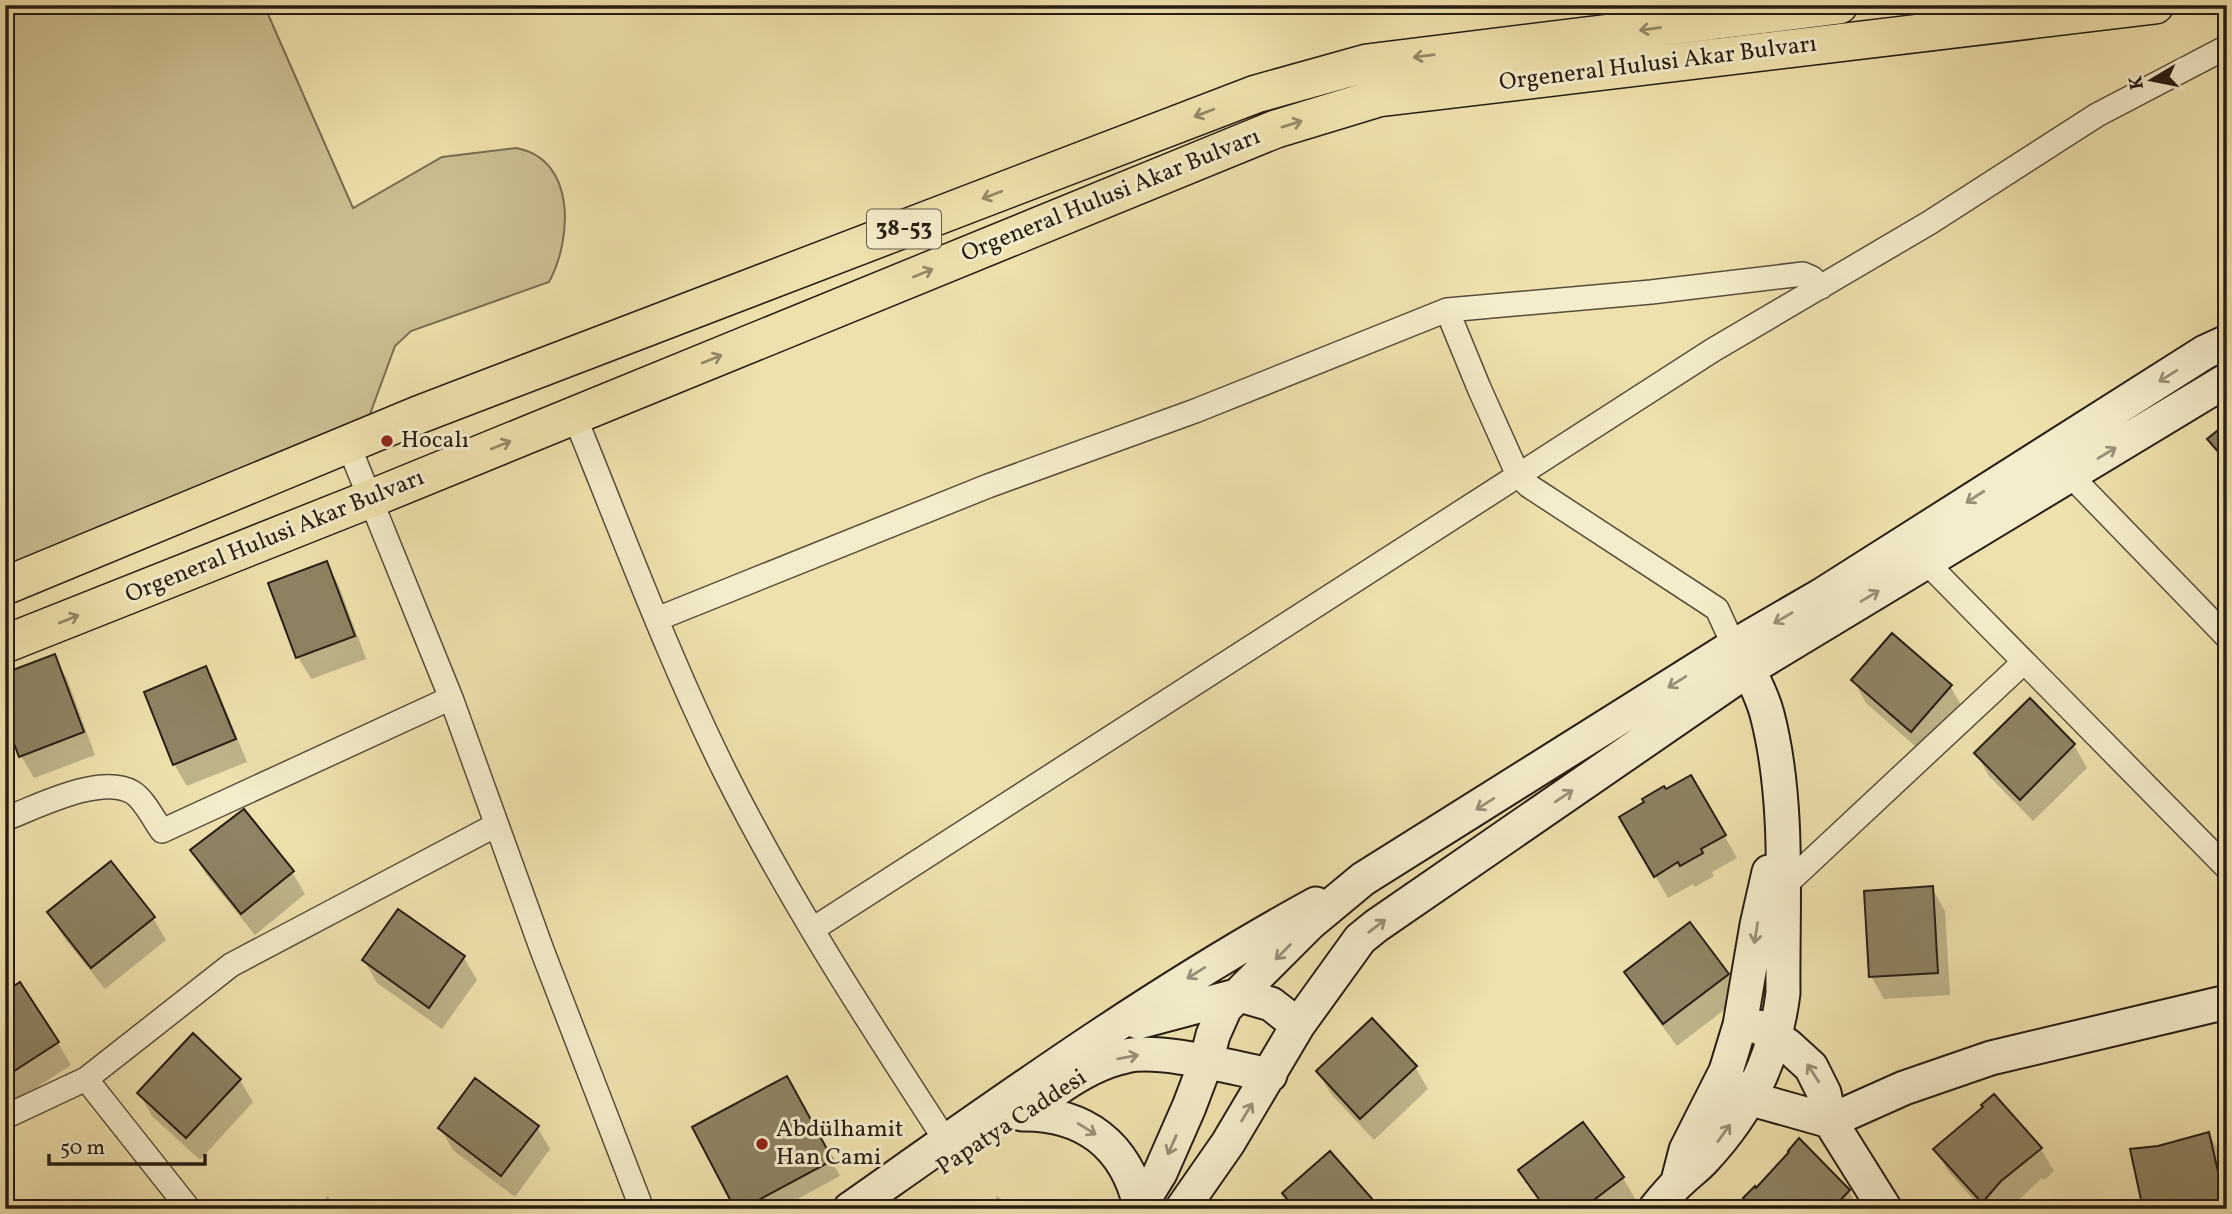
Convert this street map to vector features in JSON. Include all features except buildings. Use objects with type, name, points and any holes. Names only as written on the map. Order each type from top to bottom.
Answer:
[{"type":"main road","name":"Orgeneral Hulusi Akar Bulvarı","points":[[5,586],[418,415],[1256,94],[1367,64],[1839,5]]},
{"type":"main road","name":"Orgeneral Hulusi Akar Bulvarı","points":[[5,644],[370,499],[1276,128],[1378,98],[2155,5]]},
{"type":"street","points":[[813,929],[1713,350],[1930,223],[2097,115],[2227,47]]},
{"type":"street","points":[[657,619],[988,486],[1195,411],[1447,310],[1651,292],[1803,274],[1821,287]]},
{"type":"street","points":[[1447,310],[1518,475],[1529,486],[1717,609],[1767,714],[1776,760],[1781,819],[1783,993],[1776,1037],[1768,1061],[1748,1099],[1703,1160],[1655,1209]]},
{"type":"street","points":[[1186,1207],[1228,1143],[1298,1025],[1360,940],[1376,926],[1822,595],[2205,352],[2227,342]]},
{"type":"street","points":[[1139,1207],[1160,1173],[1226,1008],[1310,923],[1363,879],[1741,657],[1926,562],[2227,380]]},
{"type":"street","points":[[574,415],[686,690],[726,774],[874,1031],[946,1141]]},
{"type":"street","points":[[348,444],[451,698],[578,1045],[642,1209]]},
{"type":"street","points":[[2070,475],[2227,637]]},
{"type":"street","points":[[1926,562],[2227,868]]},
{"type":"street","points":[[1782,888],[2024,662]]},
{"type":"street","points":[[5,819],[81,789],[110,786],[134,792],[162,831],[451,698]]},
{"type":"street","points":[[1678,1183],[1686,1150],[1726,1071],[1740,1025],[1757,925],[1781,819]]},
{"type":"street","points":[[5,1117],[86,1079],[231,965],[496,825]]},
{"type":"street","name":"Papatya Caddesi","points":[[850,1209],[1112,1028],[1215,961],[1363,879]]},
{"type":"street","points":[[1112,1028],[1240,995],[1272,1004],[1298,1025]]},
{"type":"street","points":[[1726,1071],[1735,1091],[1748,1099],[1830,1121],[1905,1088],[1991,1058],[2227,1002]]},
{"type":"street","points":[[1740,1025],[1760,1028],[1776,1037],[1800,1056],[1815,1073],[1824,1093],[1830,1121],[1885,1209]]},
{"type":"street","name":"Papatya Caddesi","points":[[885,1209],[1076,1076],[1127,1055],[1168,1055],[1270,1074]]},
{"type":"street","points":[[86,1079],[189,1209]]},
{"type":"street","points":[[1022,1114],[1059,1116],[1093,1132],[1119,1157],[1136,1188],[1139,1207]]},
{"type":"shaded area","points":[[5,5],[264,5],[353,208],[442,157],[516,148],[536,155],[550,168],[559,184],[564,203],[562,245],[549,282],[411,331],[395,346],[366,425],[5,568]]},
{"type":"place","name":"Hocalı","points":[[387,441]]},
{"type":"place","name":"Abdülhamit Han Cami","points":[[762,1144]]}]
